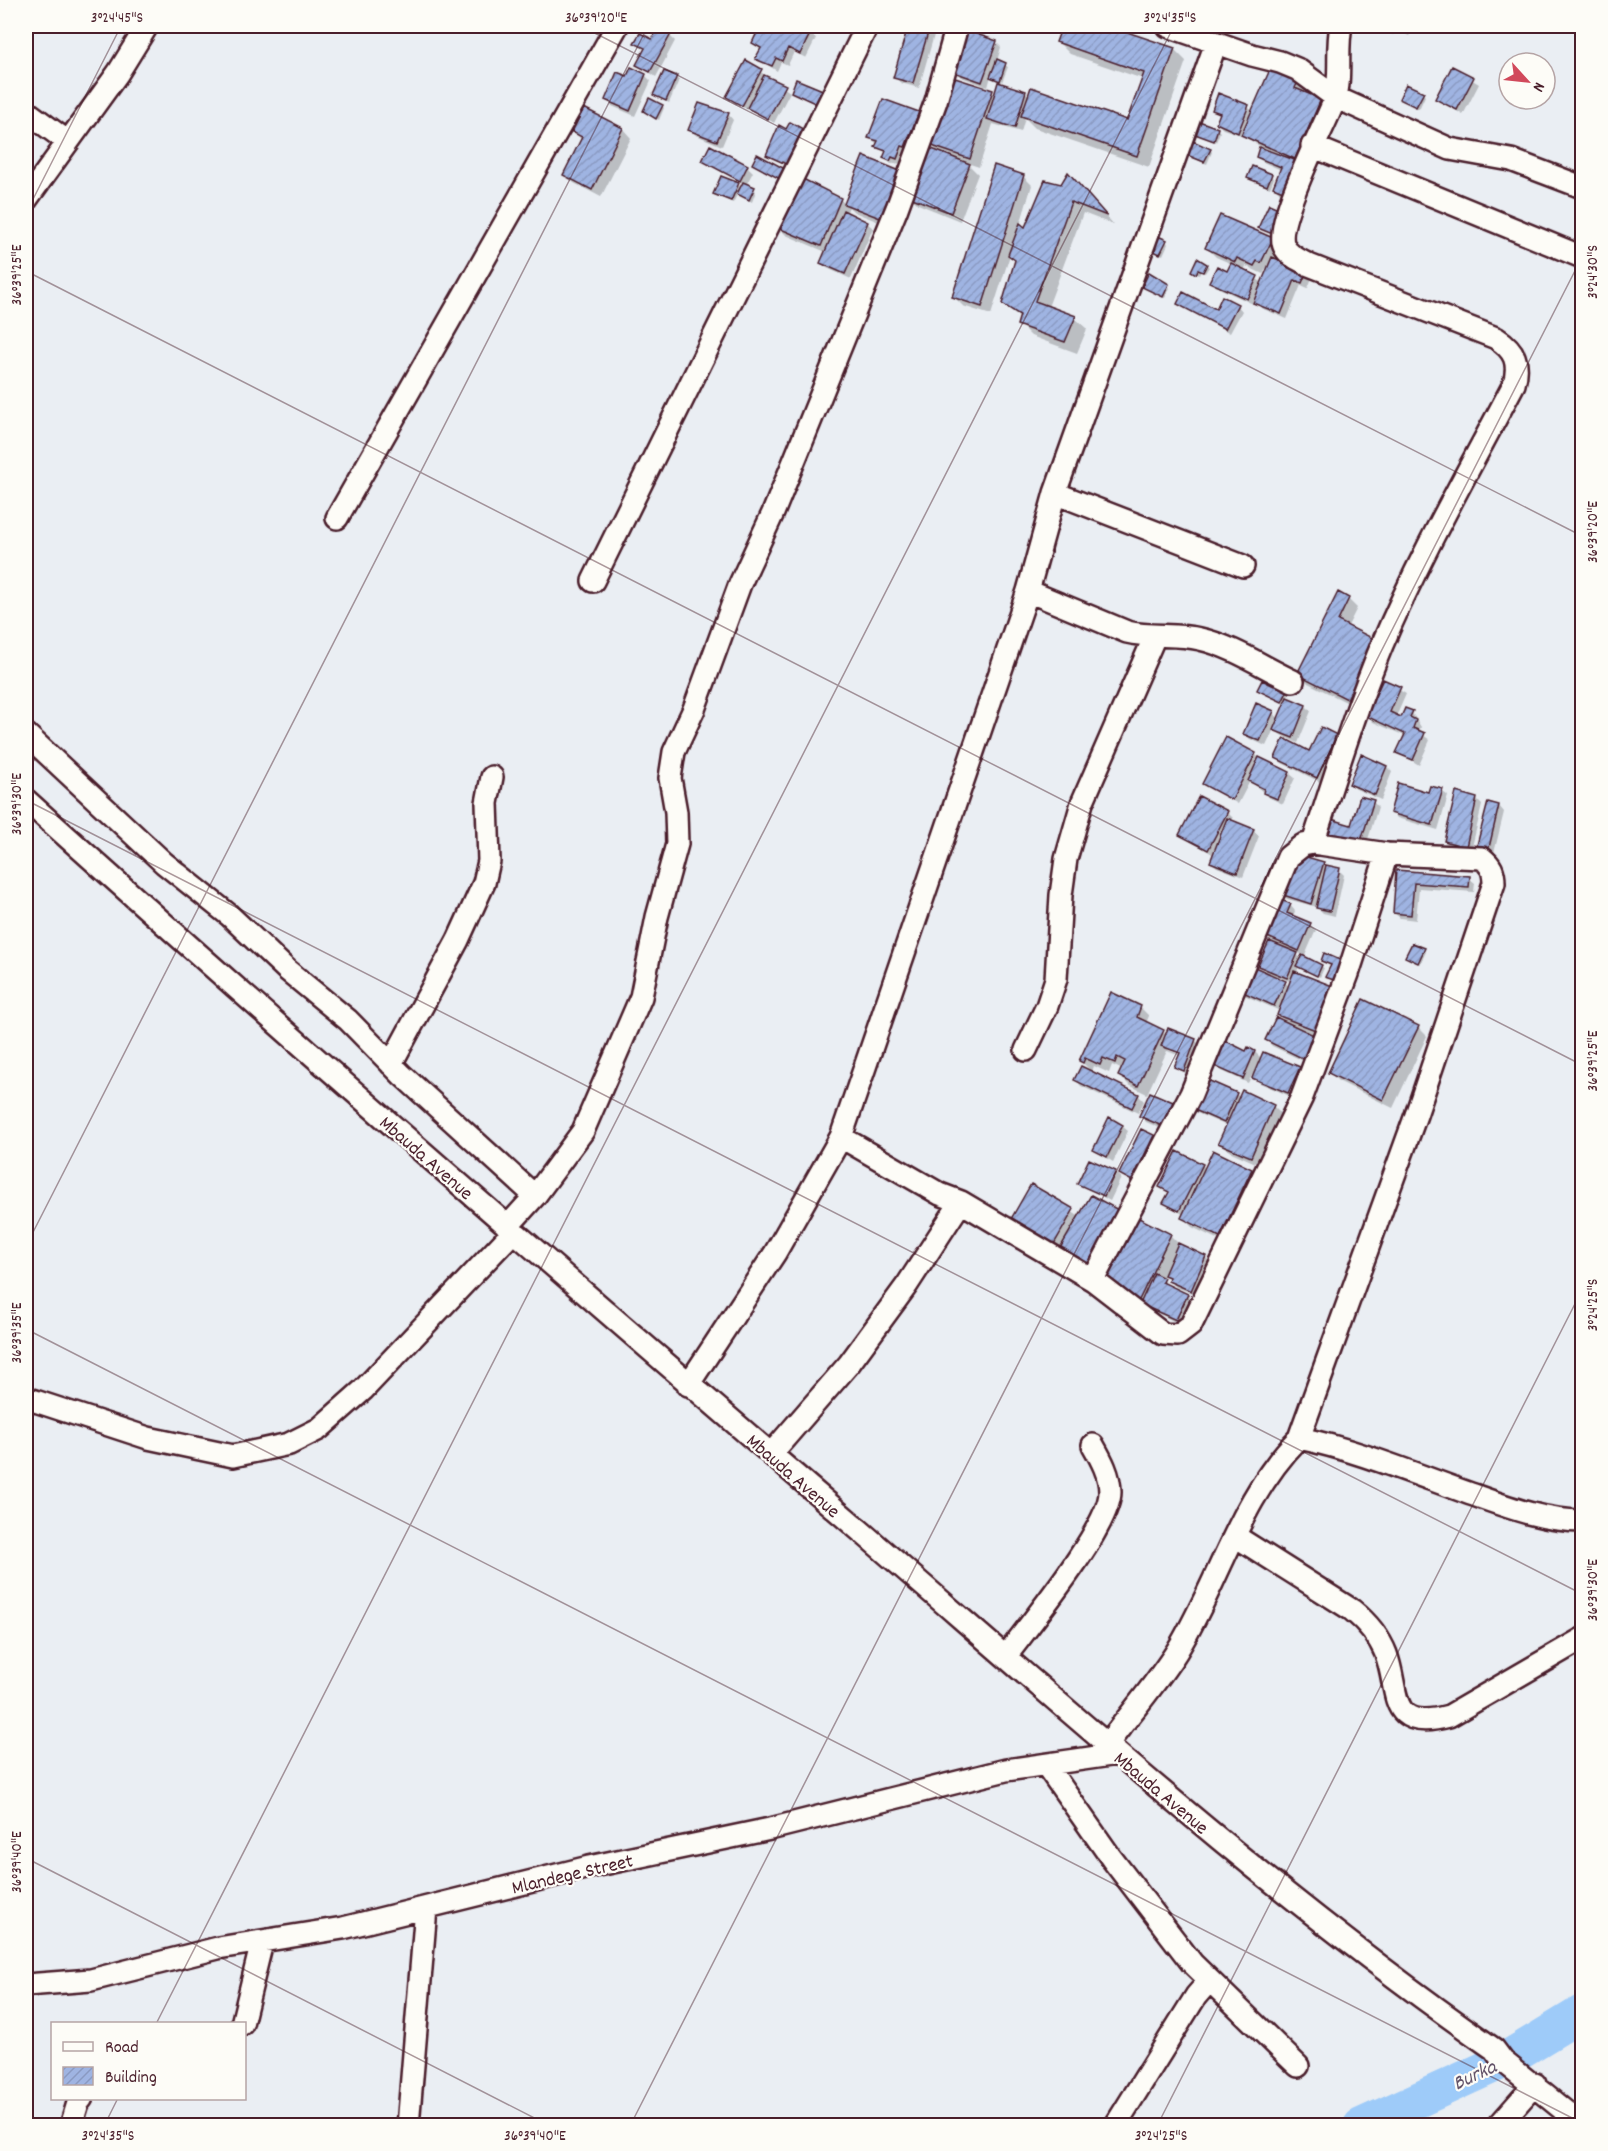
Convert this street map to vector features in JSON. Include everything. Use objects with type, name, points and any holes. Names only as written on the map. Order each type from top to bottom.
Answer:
[{"type":"street","points":[[26,200],[118,73],[147,26]]},
{"type":"street","points":[[337,518],[617,26]]},
{"type":"street","points":[[593,581],[867,26]]},
{"type":"street","points":[[26,1398],[148,1438],[233,1456],[289,1444],[319,1430],[363,1389],[510,1230],[583,1131],[641,997],[657,917],[677,844],[676,812],[670,778],[674,752],[694,709],[740,584],[773,513],[897,208],[936,101],[957,26]]},
{"type":"street","points":[[1168,26],[1297,69],[1335,97],[1450,149],[1511,160],[1582,187]]},
{"type":"street","points":[[1313,843],[1360,700],[1383,644],[1411,581],[1514,384],[1518,370],[1516,357],[1509,346],[1496,338],[1309,265],[1290,254],[1283,244],[1282,229],[1312,146],[1335,97],[1341,26]]},
{"type":"street","points":[[688,1385],[775,1253],[841,1137],[1028,591],[1055,493],[1216,43]]},
{"type":"street","points":[[26,111],[68,142]]},
{"type":"street","points":[[1312,146],[1582,257]]},
{"type":"street","points":[[1055,493],[1244,566]]},
{"type":"street","points":[[1028,591],[1113,627],[1155,636],[1183,636],[1214,643],[1293,681]]},
{"type":"street","points":[[1026,1050],[1047,1006],[1056,979],[1061,895],[1073,831],[1082,803],[1155,636]]},
{"type":"street","points":[[26,734],[164,863],[229,915],[287,970],[348,1020],[391,1064],[535,1196]]},
{"type":"street","points":[[391,1064],[458,940],[484,883],[489,861],[487,803],[492,777]]},
{"type":"street","name":"Mbauda Avenue","points":[[26,800],[249,1001],[510,1230],[1183,1811],[1418,1996],[1494,2049],[1503,2061],[1535,2084],[1580,2124]]},
{"type":"street","points":[[1093,1280],[1191,1094],[1283,867],[1296,849],[1313,843],[1387,854],[1482,858],[1490,864],[1494,873],[1494,883],[1416,1115],[1299,1437],[1277,1459],[1258,1489],[1177,1650],[1112,1750]]},
{"type":"street","points":[[841,1137],[939,1194],[961,1202],[1093,1280],[1162,1334],[1178,1335],[1191,1324],[1302,1097],[1348,974],[1387,854]]},
{"type":"street","points":[[771,1454],[849,1364],[907,1285],[961,1202]]},
{"type":"street","points":[[1299,1437],[1333,1445],[1509,1507],[1558,1521],[1582,1521]]},
{"type":"street","points":[[1006,1656],[1078,1560],[1105,1512],[1110,1493],[1106,1470],[1093,1445]]},
{"type":"street","points":[[1235,1536],[1352,1610],[1368,1623],[1387,1657],[1394,1697],[1404,1711],[1413,1717],[1434,1720],[1449,1716],[1582,1639]]},
{"type":"street","name":"Mlandege Street","points":[[26,1985],[92,1980],[218,1948],[343,1928],[589,1868],[770,1829],[1006,1770],[1112,1750]]},
{"type":"street","points":[[1046,1764],[1112,1858],[1192,1964],[1298,2066]]},
{"type":"street","points":[[408,2126],[426,1908]]},
{"type":"street","points":[[242,2022],[262,1942]]},
{"type":"street","points":[[1115,2126],[1196,1996],[1209,1981]]},
{"type":"street","points":[[1498,2126],[1535,2084]]},
{"type":"street","points":[[71,2126],[80,2100]]},
{"type":"building","points":[[760,26],[798,26],[811,32],[800,54],[788,48],[782,61],[776,58],[772,66],[755,59],[761,48],[752,43]]},
{"type":"building","points":[[908,26],[930,26],[913,83],[893,78]]},
{"type":"building","points":[[1062,26],[1109,26],[1175,48],[1137,156],[1021,116],[1031,87],[1127,120],[1144,73],[1056,42]]},
{"type":"building","points":[[658,27],[671,34],[650,72],[636,65],[645,48],[634,43],[640,33],[652,39]]},
{"type":"building","points":[[968,31],[997,41],[982,82],[954,72]]},
{"type":"building","points":[[997,59],[1006,63],[1000,81],[990,77]]},
{"type":"building","points":[[746,60],[762,69],[742,106],[726,97]]},
{"type":"building","points":[[1272,65],[1300,77],[1295,88],[1321,99],[1295,159],[1241,135]]},
{"type":"building","points":[[1452,66],[1474,77],[1457,110],[1435,99]]},
{"type":"building","points":[[631,67],[646,74],[630,111],[605,100],[617,72],[627,76]]},
{"type":"building","points":[[664,71],[677,76],[666,101],[653,95]]},
{"type":"building","points":[[764,75],[786,85],[768,119],[747,108]]},
{"type":"building","points":[[952,77],[993,90],[970,159],[929,145]]},
{"type":"building","points":[[796,79],[825,91],[819,105],[791,92]]},
{"type":"building","points":[[998,82],[1026,91],[1015,128],[987,119]]},
{"type":"building","points":[[1406,84],[1424,92],[1416,107],[1399,99]]},
{"type":"building","points":[[1218,93],[1249,105],[1238,133],[1216,123],[1220,113],[1212,110]]},
{"type":"building","points":[[649,98],[663,105],[656,119],[643,111]]},
{"type":"building","points":[[883,99],[919,112],[905,147],[902,146],[897,159],[892,157],[890,161],[883,158],[886,151],[875,147],[878,141],[868,138]]},
{"type":"building","points":[[699,103],[729,113],[717,141],[688,130]]},
{"type":"building","points":[[584,108],[623,128],[592,190],[563,175],[582,137],[572,132]]},
{"type":"building","points":[[1199,121],[1218,128],[1214,141],[1195,134]]},
{"type":"building","points":[[790,122],[803,129],[786,164],[766,155],[779,125],[786,129]]},
{"type":"building","points":[[1193,141],[1211,149],[1204,162],[1187,155]]},
{"type":"building","points":[[710,145],[748,165],[740,181],[702,161]]},
{"type":"building","points":[[927,147],[970,164],[951,213],[907,196]]},
{"type":"building","points":[[1259,147],[1300,162],[1288,193],[1273,187],[1281,167],[1256,157]]},
{"type":"building","points":[[757,154],[785,169],[780,179],[752,164]]},
{"type":"building","points":[[863,156],[900,171],[880,218],[844,204]]},
{"type":"building","points":[[994,165],[1024,175],[982,307],[952,297]]},
{"type":"building","points":[[1252,166],[1272,174],[1267,186],[1247,178]]},
{"type":"building","points":[[1068,172],[1107,216],[1071,202],[1035,301],[1076,316],[1065,342],[1017,325],[1020,315],[1002,304],[1015,260],[1008,255],[1020,223],[1025,227],[1045,180],[1061,184]]},
{"type":"building","points":[[721,176],[739,183],[731,201],[713,194]]},
{"type":"building","points":[[797,176],[841,198],[821,246],[776,227]]},
{"type":"building","points":[[743,182],[755,187],[749,200],[737,194]]},
{"type":"building","points":[[1269,204],[1285,211],[1275,235],[1258,228]]},
{"type":"building","points":[[843,210],[868,222],[845,274],[820,263]]},
{"type":"building","points":[[1220,215],[1273,238],[1261,263],[1257,261],[1254,266],[1237,258],[1235,262],[1205,248]]},
{"type":"building","points":[[1153,234],[1167,240],[1160,254],[1147,248]]},
{"type":"building","points":[[1272,257],[1307,271],[1302,283],[1295,280],[1281,314],[1253,303]]},
{"type":"building","points":[[1197,258],[1207,264],[1203,272],[1198,270],[1196,274],[1191,271]]},
{"type":"building","points":[[1231,263],[1258,276],[1247,299],[1209,282],[1217,266],[1227,271]]},
{"type":"building","points":[[1149,272],[1169,284],[1163,297],[1142,287]]},
{"type":"building","points":[[1183,292],[1216,309],[1222,296],[1238,304],[1225,329],[1177,304]]},
{"type":"building","points":[[1338,592],[1349,598],[1338,621],[1376,640],[1347,699],[1297,674]]},
{"type":"building","points":[[1278,678],[1291,684],[1282,702],[1257,690],[1262,680],[1274,686]]},
{"type":"building","points":[[1383,679],[1401,687],[1390,712],[1401,717],[1405,708],[1413,711],[1410,717],[1416,720],[1413,728],[1425,733],[1413,760],[1396,753],[1405,734],[1366,716]]},
{"type":"building","points":[[1287,697],[1306,705],[1293,738],[1273,730]]},
{"type":"building","points":[[1256,703],[1274,711],[1260,741],[1243,734]]},
{"type":"building","points":[[1321,727],[1337,735],[1317,778],[1275,758],[1284,738],[1309,751]]},
{"type":"building","points":[[1226,737],[1256,753],[1232,800],[1202,784]]},
{"type":"building","points":[[1361,754],[1387,766],[1375,795],[1349,784]]},
{"type":"building","points":[[1259,757],[1290,772],[1277,799],[1263,793],[1264,789],[1248,781]]},
{"type":"building","points":[[1398,783],[1428,792],[1430,786],[1443,789],[1432,825],[1390,813]]},
{"type":"building","points":[[1456,792],[1477,798],[1466,847],[1444,841]]},
{"type":"building","points":[[1199,796],[1228,811],[1208,850],[1179,835]]},
{"type":"building","points":[[1360,796],[1374,800],[1360,844],[1323,833],[1328,818],[1351,825]]},
{"type":"building","points":[[1488,802],[1499,805],[1488,852],[1476,849]]},
{"type":"building","points":[[1227,818],[1254,829],[1237,873],[1210,862]]},
{"type":"building","points":[[1293,853],[1324,862],[1311,904],[1280,894]]},
{"type":"building","points":[[1326,865],[1340,868],[1330,911],[1316,908]]},
{"type":"building","points":[[1396,870],[1470,876],[1469,887],[1414,883],[1411,915],[1393,913]]},
{"type":"building","points":[[1279,899],[1291,904],[1287,913],[1311,923],[1299,951],[1263,935]]},
{"type":"building","points":[[1269,941],[1298,953],[1287,978],[1258,966]]},
{"type":"building","points":[[1412,943],[1425,948],[1418,963],[1405,957]]},
{"type":"building","points":[[1324,953],[1342,961],[1334,980],[1325,977],[1331,965],[1321,961]]},
{"type":"building","points":[[1302,955],[1322,965],[1317,976],[1296,966]]},
{"type":"building","points":[[1248,964],[1286,981],[1274,1006],[1236,989]]},
{"type":"building","points":[[1294,971],[1335,987],[1318,1031],[1277,1015]]},
{"type":"building","points":[[1111,992],[1141,1006],[1137,1017],[1164,1030],[1138,1086],[1118,1076],[1125,1061],[1117,1057],[1115,1063],[1103,1058],[1100,1065],[1085,1058],[1083,1063],[1079,1061]]},
{"type":"building","points":[[1363,999],[1419,1026],[1383,1100],[1328,1073]]},
{"type":"building","points":[[1276,1017],[1320,1038],[1308,1061],[1265,1040]]},
{"type":"building","points":[[1168,1028],[1196,1039],[1184,1071],[1174,1067],[1180,1053],[1161,1046]]},
{"type":"building","points":[[1226,1041],[1246,1051],[1248,1047],[1255,1051],[1243,1079],[1214,1066]]},
{"type":"building","points":[[1263,1052],[1300,1067],[1288,1093],[1252,1078]]},
{"type":"building","points":[[1081,1066],[1139,1094],[1132,1108],[1074,1080]]},
{"type":"building","points":[[1203,1078],[1237,1093],[1224,1123],[1190,1108]]},
{"type":"building","points":[[1242,1090],[1274,1105],[1251,1157],[1218,1143]]},
{"type":"building","points":[[1150,1092],[1173,1102],[1162,1126],[1139,1116]]},
{"type":"building","points":[[1109,1117],[1123,1125],[1107,1157],[1093,1150]]},
{"type":"building","points":[[1141,1129],[1154,1135],[1132,1181],[1119,1174]]},
{"type":"building","points":[[1213,1150],[1252,1169],[1220,1237],[1181,1218]]},
{"type":"building","points":[[1177,1151],[1203,1164],[1179,1211],[1163,1203],[1169,1192],[1159,1187]]},
{"type":"building","points":[[1089,1159],[1116,1171],[1104,1196],[1077,1184]]},
{"type":"building","points":[[1031,1184],[1074,1209],[1054,1244],[1011,1219]]},
{"type":"building","points":[[1091,1195],[1122,1212],[1087,1273],[1056,1255]]},
{"type":"building","points":[[1131,1214],[1171,1234],[1138,1302],[1098,1283]]},
{"type":"building","points":[[1178,1243],[1206,1256],[1191,1291],[1168,1281],[1169,1277],[1164,1275]]},
{"type":"building","points":[[1154,1273],[1164,1278],[1162,1282],[1188,1294],[1176,1320],[1140,1304]]},
{"type":"waterway","name":"Burka","points":[[1361,2126],[1503,2061],[1582,2013]]}]
